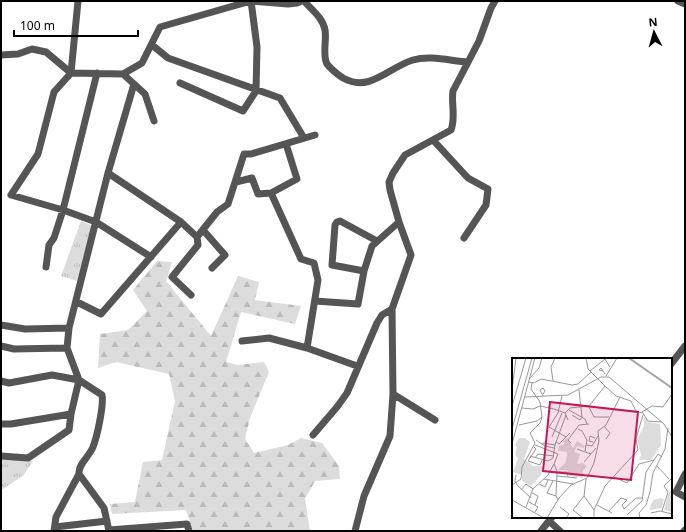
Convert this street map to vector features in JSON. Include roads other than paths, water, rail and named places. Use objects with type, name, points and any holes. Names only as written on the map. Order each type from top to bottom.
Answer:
[{"type":"street","points":[[78,1],[71,73],[54,92],[38,154],[11,194],[96,222],[151,256]]},
{"type":"street","points":[[1,55],[18,54],[32,49],[46,52],[71,73],[123,74],[142,63],[160,27],[251,1],[288,4],[302,1],[320,19],[325,29],[326,62],[337,74],[349,81],[359,84],[369,82],[414,60],[430,58],[468,62]]},
{"type":"street","points":[[180,83],[243,111],[256,91],[257,47],[251,1]]},
{"type":"street","points":[[355,531],[364,496],[390,436],[393,394],[392,309],[411,255],[399,222],[389,182],[392,173],[405,156],[451,130],[454,115],[452,98],[453,91],[479,41],[495,1]]},
{"type":"street","points":[[678,1],[685,4]]},
{"type":"street","points":[[152,44],[168,58],[256,91],[280,98],[304,138]]},
{"type":"street","points":[[46,267],[49,245],[54,238],[63,210],[97,73]]},
{"type":"street","points":[[123,74],[145,94],[154,121]]},
{"type":"street","points":[[1,456],[28,458],[69,430],[79,380],[67,348],[69,328],[77,302],[108,173],[134,84]]},
{"type":"street","points":[[197,237],[217,212],[228,204],[244,154],[251,154],[315,135]]},
{"type":"street","points":[[433,140],[468,178],[488,189],[486,205],[464,238]]},
{"type":"street","points":[[236,182],[252,178],[258,194],[271,193],[297,179],[286,144]]},
{"type":"street","points":[[108,173],[181,222],[197,237],[198,245],[172,277],[191,295]]},
{"type":"street","points":[[271,193],[301,259],[314,264],[318,280],[307,348]]},
{"type":"street","points":[[364,270],[332,265],[335,225],[340,221],[377,241]]},
{"type":"street","points":[[77,302],[100,314],[181,222]]},
{"type":"street","points":[[315,301],[358,304],[364,270],[372,246],[399,222]]},
{"type":"street","points":[[202,230],[225,255],[212,268]]},
{"type":"street","points":[[313,435],[347,393],[357,366],[377,323],[382,315],[392,309]]},
{"type":"street","points":[[1,326],[25,329],[69,328]]},
{"type":"street","points":[[242,341],[269,338],[307,348],[357,366]]},
{"type":"street","points":[[1,346],[14,349],[67,348]]},
{"type":"street","points":[[672,363],[685,346]]},
{"type":"street","points":[[1,381],[9,383],[52,375],[79,380],[102,394],[103,403],[93,447],[78,469],[79,474],[104,508],[109,531],[187,524],[189,531]]},
{"type":"street","points":[[393,394],[435,420]]},
{"type":"street","points":[[1,424],[11,424],[71,414]]},
{"type":"street","points":[[79,474],[56,517],[54,529],[107,521]]},
{"type":"street","points":[[685,474],[676,492],[685,496]]},
{"type":"street","points":[[541,531],[550,519],[560,531]]}]
